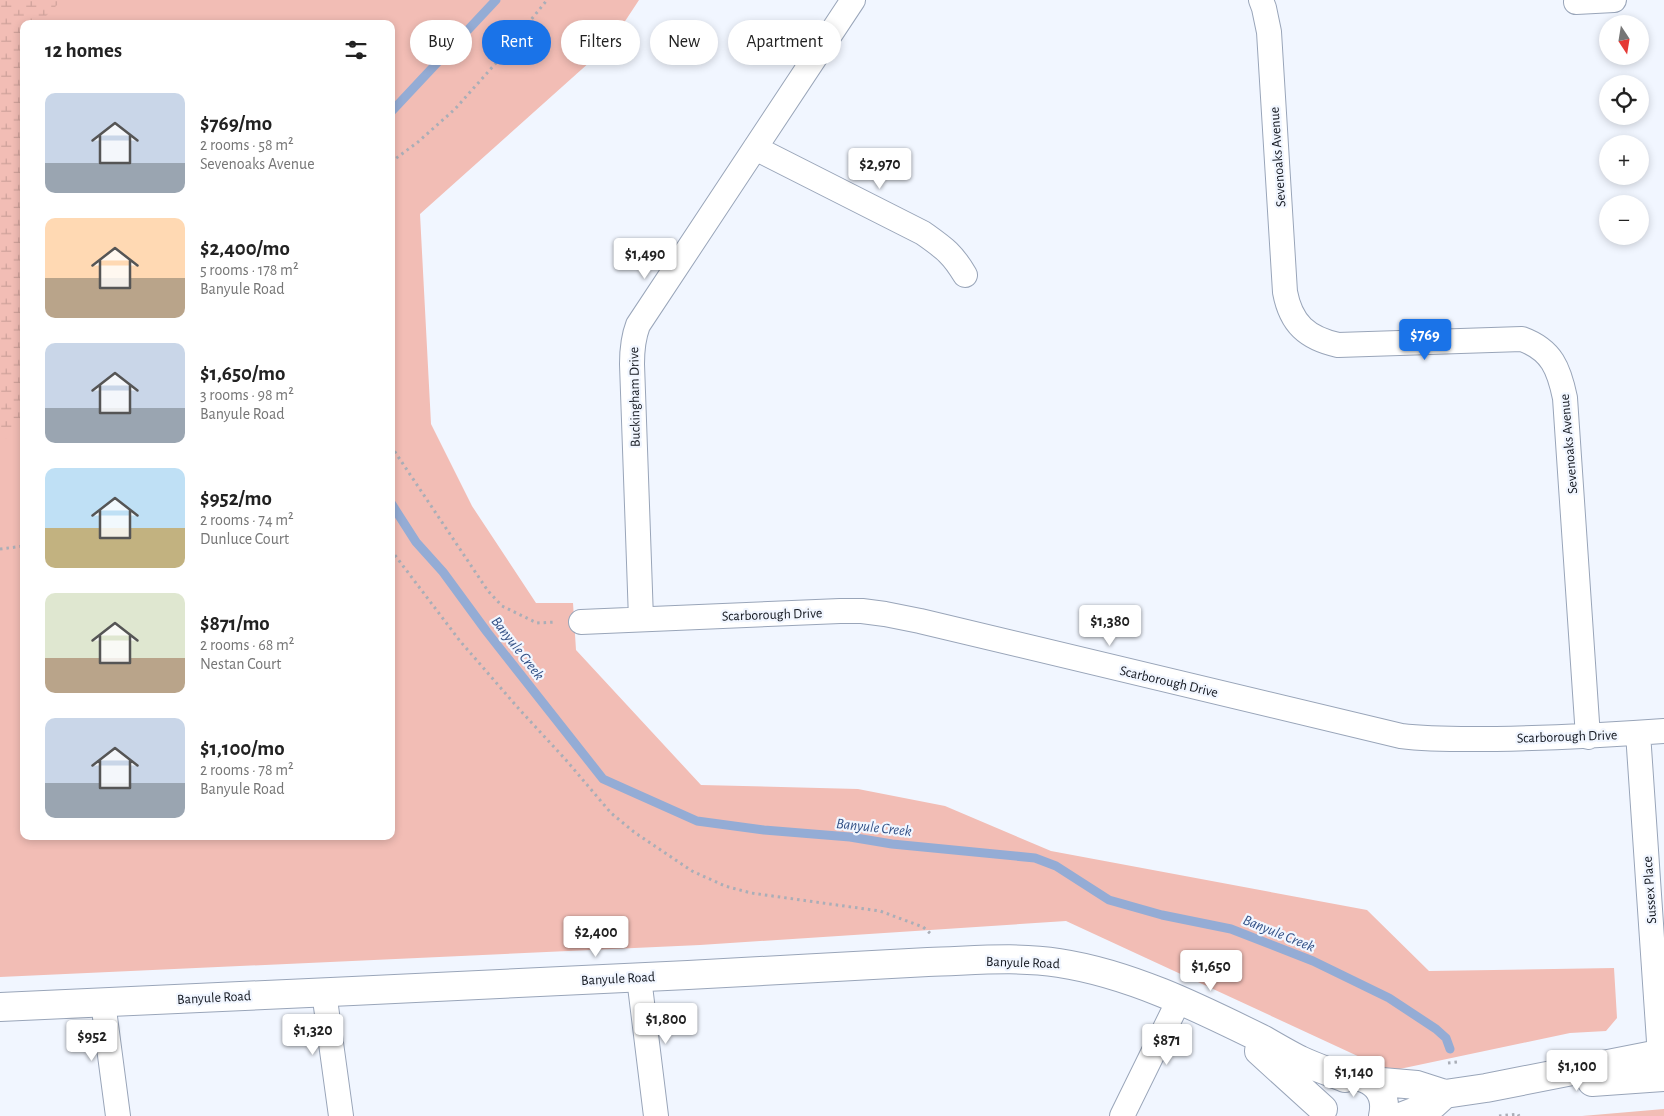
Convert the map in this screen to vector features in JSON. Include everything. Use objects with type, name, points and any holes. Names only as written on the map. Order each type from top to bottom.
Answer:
[{"type":"street","name":"Buckingham Drive","points":[[641,619],[632,364],[634,334],[638,325],[853,0]]},
{"type":"street","name":"Sevenoaks Avenue","points":[[1261,0],[1269,32],[1285,292],[1288,306],[1303,330],[1323,342],[1338,345],[1522,339],[1542,349],[1556,366],[1565,398],[1588,737]]},
{"type":"street","points":[[1576,2],[1614,0]]},
{"type":"street","points":[[756,148],[922,233],[942,246],[954,257],[965,275]]},
{"type":"street","name":"Scarborough Drive","points":[[581,622],[862,611],[920,621],[1401,736],[1448,739],[1588,737],[1664,731]]},
{"type":"street","name":"Sussex Place","points":[[1638,733],[1662,1066]]},
{"type":"street","name":"Banyule Road","points":[[0,1008],[1006,959],[1060,963],[1115,976],[1179,1000],[1265,1041],[1299,1060],[1358,1079],[1417,1086],[1444,1094],[1662,1066]]},
{"type":"street","points":[[639,978],[656,1116]]},
{"type":"street","points":[[324,992],[341,1116]]},
{"type":"street","points":[[1122,1116],[1179,1000]]},
{"type":"street","points":[[103,1002],[118,1116]]},
{"type":"street","name":"Banyule Road","points":[[1226,1022],[1279,1067],[1324,1112]]},
{"type":"street","points":[[1324,1112],[1324,1099],[1328,1089],[1336,1082],[1358,1079],[1378,1087],[1383,1096],[1385,1107],[1383,1116]]},
{"type":"street","name":"Banyule Road","points":[[1403,1116],[1434,1104],[1444,1094]]},
{"type":"path","points":[[395,159],[418,142],[455,109],[496,63],[547,0]]},
{"type":"path","points":[[395,452],[488,591],[502,606],[537,623],[581,622]]},
{"type":"path","points":[[0,550],[20,547]]},
{"type":"path","points":[[395,555],[460,641],[611,813],[634,832],[692,871],[725,886],[751,893],[880,911],[923,927],[934,937]]},
{"type":"path","points":[[1448,1063],[1457,1062]]},
{"type":"path","points":[[1498,1116],[1518,1114],[1519,1116]]},
{"type":"green space","points":[[0,0],[639,0],[626,20],[561,20],[561,65],[587,65],[420,214],[431,424],[472,506],[536,603],[573,603],[576,650],[701,785],[858,789],[945,806],[1051,851],[1367,910],[1429,971],[1614,968],[1617,1018],[1606,1031],[1570,1033],[1390,1071],[1066,921],[700,945],[0,977]]},
{"type":"green space","points":[[0,0],[62,0],[42,20],[20,20],[20,427],[7,438],[0,439]]},
{"type":"green space","points":[[1664,1109],[1664,1116],[1582,1116]]},
{"type":"waterway","name":"Banyule Creek","points":[[395,108],[496,0]]},
{"type":"waterway","name":"Banyule Creek","points":[[395,509],[416,542],[443,572],[487,632],[603,779],[697,821],[764,830],[850,837],[892,844],[1035,858],[1056,866],[1109,900],[1162,915],[1231,929],[1313,961],[1389,998],[1436,1029],[1446,1038],[1450,1049]]}]
